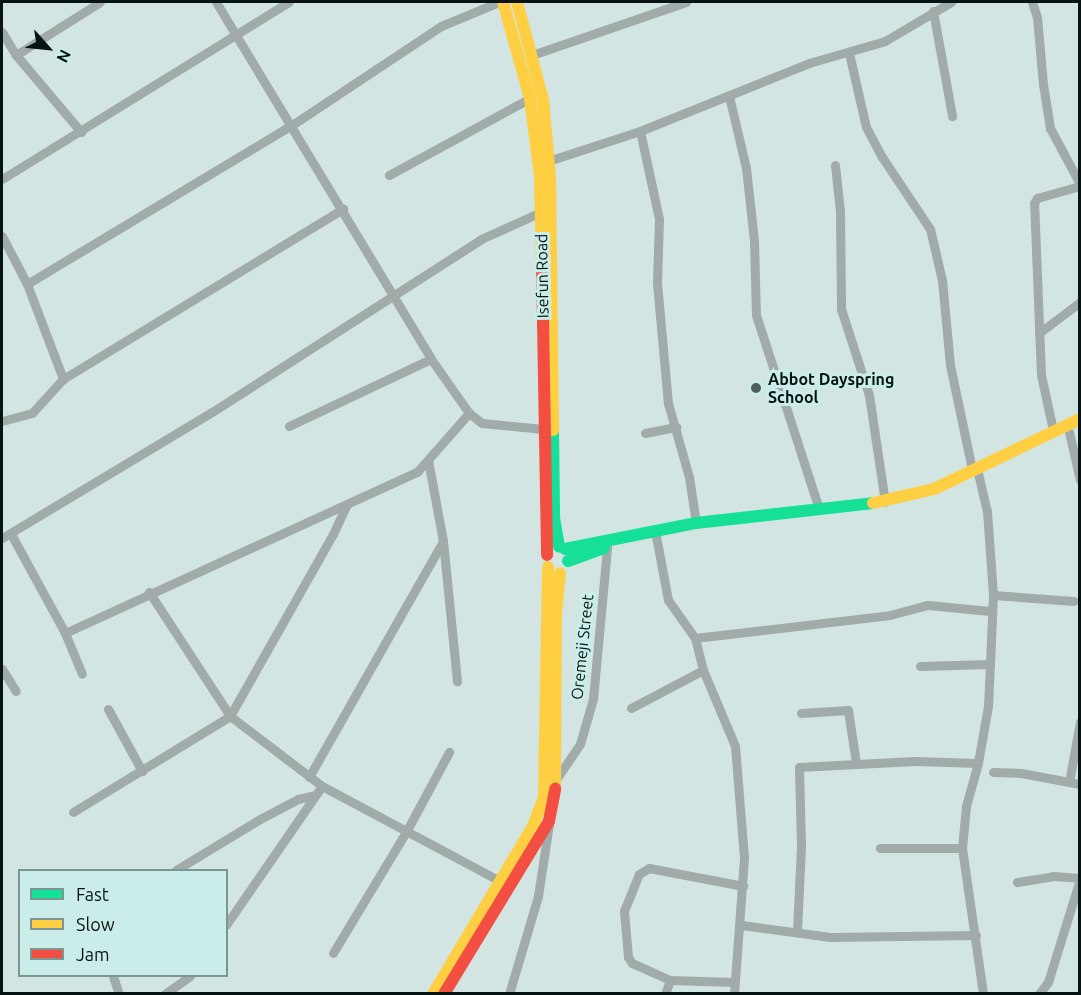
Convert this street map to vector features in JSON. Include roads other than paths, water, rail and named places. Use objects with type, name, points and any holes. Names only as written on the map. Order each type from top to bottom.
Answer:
[{"type":"street","points":[[16,54],[100,2]]},
{"type":"street","points":[[216,2],[394,293],[431,359],[469,413],[482,423],[544,429]]},
{"type":"street","points":[[2,178],[81,132],[289,2]]},
{"type":"street","points":[[27,284],[292,125],[441,26],[501,2]]},
{"type":"street","name":"Isefun Road","points":[[433,993],[533,826],[544,797],[548,561],[541,212],[544,162],[531,98],[501,2]]},
{"type":"street","name":"Isefun Road","points":[[517,2],[543,100],[544,162],[553,267],[554,518],[564,553]]},
{"type":"street","points":[[532,55],[686,2]]},
{"type":"street","points":[[544,162],[640,131],[809,63],[885,41],[951,2]]},
{"type":"street","points":[[1032,2],[1038,17],[1043,84],[1050,128],[1080,185],[1037,198],[1034,201],[1041,375],[1053,430]]},
{"type":"street","points":[[933,11],[952,116]]},
{"type":"street","points":[[2,32],[16,54],[81,132]]},
{"type":"street","points":[[849,53],[866,127],[882,157],[930,229],[942,280],[950,365],[975,471],[987,511],[993,595],[990,611],[988,706],[978,763],[966,806],[962,848],[983,993]]},
{"type":"street","points":[[729,96],[746,168],[754,240],[756,315],[819,509]]},
{"type":"street","points":[[389,175],[531,98]]},
{"type":"street","points":[[640,131],[659,219],[657,283],[668,403],[689,477],[696,523]]},
{"type":"street","points":[[835,165],[840,211],[840,309],[869,395],[885,502]]},
{"type":"street","points":[[2,422],[32,413],[63,379],[343,209]]},
{"type":"street","points":[[2,538],[155,444],[212,412],[481,239],[541,212]]},
{"type":"street","points":[[2,236],[27,284],[63,379]]},
{"type":"street","points":[[1039,333],[1080,302]]},
{"type":"street","points":[[289,426],[431,359]]},
{"type":"street","points":[[65,633],[149,592],[417,472],[469,413]]},
{"type":"street","points":[[564,553],[711,527],[880,508],[933,497],[975,471],[1053,430],[1080,419]]},
{"type":"street","points":[[645,433],[676,427]]},
{"type":"street","points":[[564,553],[567,569],[560,573],[553,572],[548,561],[564,553],[696,523],[885,502],[934,489],[1074,430],[1080,480]]},
{"type":"street","points":[[428,460],[442,541],[457,681]]},
{"type":"street","points":[[73,812],[230,716],[333,534],[347,504]]},
{"type":"street","points":[[11,534],[65,633],[82,674]]},
{"type":"street","points":[[656,536],[668,600],[695,638],[703,670],[735,746],[744,858],[741,925],[734,993]]},
{"type":"street","points":[[309,777],[442,541]]},
{"type":"street","name":"Oremeji Street","points":[[557,779],[580,744],[593,699],[607,547]]},
{"type":"street","points":[[509,993],[538,896],[557,779],[556,614],[560,573]]},
{"type":"street","points":[[149,592],[230,716],[322,786],[500,881]]},
{"type":"street","points":[[993,595],[1074,601]]},
{"type":"street","points":[[695,638],[890,615],[928,605],[990,611]]},
{"type":"street","points":[[920,666],[990,664]]},
{"type":"street","points":[[2,669],[16,691]]},
{"type":"street","points":[[631,708],[703,670]]},
{"type":"street","points":[[108,710],[142,771]]},
{"type":"street","points":[[801,713],[848,710],[856,763]]},
{"type":"street","points":[[1069,782],[1080,722]]},
{"type":"street","points":[[333,953],[406,832],[449,752]]},
{"type":"street","points":[[797,931],[801,845],[799,767],[915,761],[978,763]]},
{"type":"street","points":[[993,772],[1021,773],[1080,784]]},
{"type":"street","points":[[228,922],[322,786]]},
{"type":"street","points":[[179,869],[260,819],[298,799],[316,795]]},
{"type":"street","points":[[444,993],[549,821]]},
{"type":"street","points":[[879,848],[962,848]]},
{"type":"street","points":[[734,982],[670,980],[632,963],[628,957],[624,911],[639,874],[649,868],[743,886]]},
{"type":"street","points":[[1017,882],[1053,876],[1080,879],[1048,982],[1039,993]]},
{"type":"street","points":[[741,925],[830,937],[976,935]]},
{"type":"street","points":[[114,977],[119,993]]},
{"type":"street","points":[[165,993],[187,977]]},
{"type":"street","points":[[664,993],[670,980]]},
{"type":"place","name":"Abbot Dayspring School","points":[[756,388]]}]
